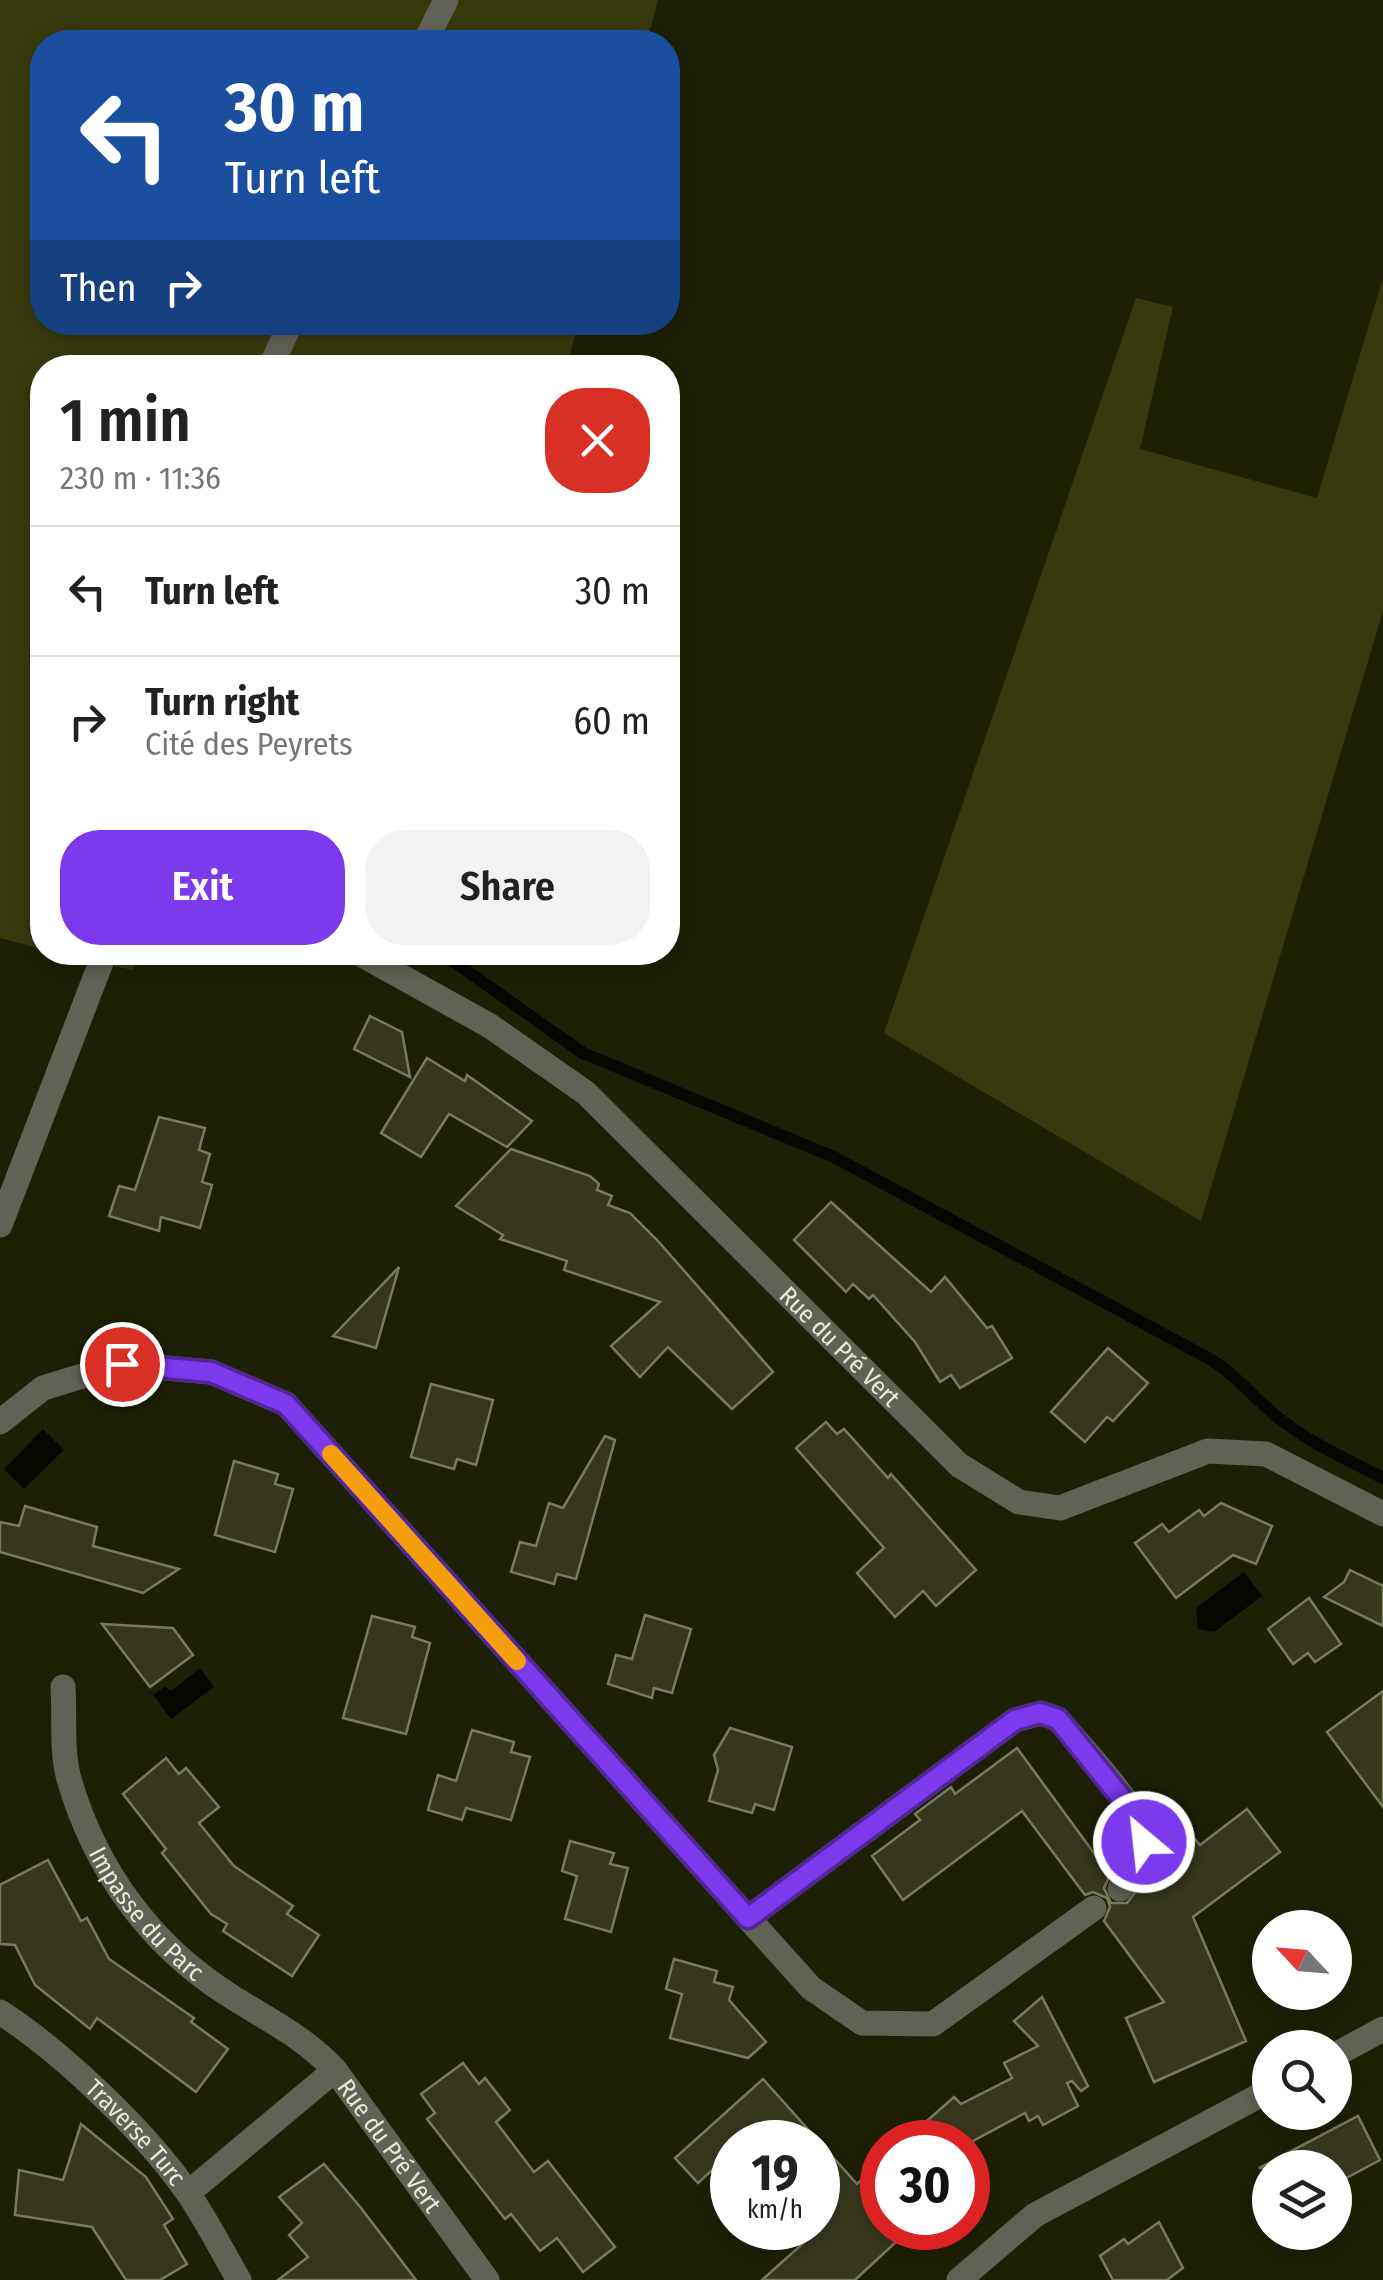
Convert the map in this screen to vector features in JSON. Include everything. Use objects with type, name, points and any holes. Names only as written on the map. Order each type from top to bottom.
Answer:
[{"type":"street","points":[[431,30],[446,0]]},
{"type":"street","points":[[0,1226],[100,965]]},
{"type":"street","name":"Rue du Pré Vert","points":[[380,965],[490,1026],[586,1094],[960,1465],[1019,1502],[1060,1508],[1208,1451],[1266,1454],[1383,1514]]},
{"type":"street","points":[[0,1422],[43,1388],[122,1364],[211,1372],[286,1404],[811,1988],[862,2023],[933,2024],[1094,1908]]},
{"type":"street","name":"Impasse du Parc","points":[[63,1687],[68,1776],[102,1866],[159,1942],[227,1994],[306,2040],[334,2070]]},
{"type":"street","points":[[748,1918],[1015,1720],[1040,1713],[1058,1719],[1136,1816],[1144,1842],[1138,1864],[1120,1888]]},
{"type":"street","name":"Traverse Turc","points":[[0,2012],[42,2040],[150,2148],[188,2193],[238,2280]]},
{"type":"street","points":[[1352,2046],[1383,2030]]},
{"type":"street","name":"Rue du Pré Vert","points":[[188,2193],[334,2070],[487,2280]]},
{"type":"street","points":[[959,2280],[1035,2215],[1252,2100]]},
{"type":"shaded area","points":[[0,0],[658,0],[650,30],[30,30],[30,335],[575,335],[570,355],[30,355],[30,946],[0,938]]},
{"type":"shaded area","points":[[1383,278],[1383,611],[1201,1221],[884,1033],[1136,298],[1173,307],[1140,449],[1317,498]]},
{"type":"shaded area","points":[[43,1429],[64,1450],[24,1489],[4,1469]]},
{"type":"shaded area","points":[[1244,1572],[1262,1596],[1214,1632],[1198,1629],[1196,1608]]},
{"type":"shaded area","points":[[200,1668],[214,1687],[171,1719],[153,1695],[165,1686],[171,1691]]},
{"type":"building","points":[[370,1016],[402,1032],[410,1077],[354,1049]]},
{"type":"building","points":[[427,1058],[465,1081],[467,1075],[532,1121],[507,1147],[449,1114],[421,1157],[381,1133]]},
{"type":"building","points":[[159,1117],[205,1128],[199,1150],[210,1154],[202,1182],[212,1185],[200,1228],[161,1217],[159,1231],[109,1216],[119,1186],[135,1190]]},
{"type":"building","points":[[511,1149],[590,1176],[599,1184],[597,1190],[612,1196],[608,1205],[630,1213],[658,1241],[773,1372],[732,1409],[668,1347],[640,1377],[611,1346],[660,1302],[564,1270],[567,1261],[500,1239],[503,1235],[456,1206]]},
{"type":"building","points":[[831,1202],[931,1292],[945,1277],[987,1328],[992,1326],[1012,1358],[960,1388],[951,1375],[940,1382],[915,1342],[873,1295],[869,1299],[853,1284],[846,1292],[794,1240]]},
{"type":"building","points":[[399,1267],[376,1348],[333,1336]]},
{"type":"building","points":[[1108,1348],[1148,1383],[1113,1421],[1107,1417],[1085,1442],[1051,1412]]},
{"type":"building","points":[[431,1384],[493,1400],[476,1465],[457,1459],[454,1469],[411,1457]]},
{"type":"building","points":[[826,1422],[837,1434],[844,1429],[888,1478],[891,1474],[976,1570],[936,1606],[923,1591],[895,1617],[857,1573],[884,1548],[796,1448]]},
{"type":"building","points":[[605,1436],[615,1440],[576,1579],[557,1574],[554,1584],[511,1572],[520,1542],[536,1546],[549,1503],[563,1508]]},
{"type":"building","points":[[234,1461],[278,1474],[275,1484],[293,1489],[275,1552],[215,1535]]},
{"type":"building","points":[[1221,1503],[1272,1526],[1256,1564],[1233,1555],[1176,1598],[1135,1543],[1162,1524],[1169,1532],[1199,1510],[1204,1516]]},
{"type":"building","points":[[25,1506],[97,1527],[93,1546],[179,1569],[143,1593],[0,1552],[0,1522],[19,1526]]},
{"type":"building","points":[[1350,1570],[1383,1586],[1383,1626],[1324,1597],[1344,1582]]},
{"type":"building","points":[[1309,1598],[1341,1644],[1315,1662],[1308,1653],[1293,1664],[1268,1629]]},
{"type":"building","points":[[645,1615],[691,1629],[672,1693],[654,1688],[652,1698],[608,1684],[616,1655],[632,1659]]},
{"type":"building","points":[[372,1616],[415,1627],[412,1637],[430,1643],[406,1734],[343,1718]]},
{"type":"building","points":[[102,1624],[173,1628],[193,1655],[150,1687]]},
{"type":"building","points":[[1383,1691],[1383,1807],[1327,1732]]},
{"type":"building","points":[[730,1728],[792,1747],[774,1810],[755,1804],[752,1813],[709,1801],[718,1770],[714,1755]]},
{"type":"building","points":[[472,1730],[514,1742],[511,1752],[530,1757],[511,1820],[466,1808],[462,1820],[428,1810],[438,1775],[456,1781]]},
{"type":"building","points":[[1017,1748],[1110,1875],[1104,1888],[1111,1903],[1127,1903],[1154,1867],[1194,1838],[1200,1845],[1247,1809],[1280,1852],[1193,1917],[1246,2041],[1154,2082],[1126,2018],[1164,2002],[1104,1921],[1110,1907],[1107,1898],[1093,1892],[1085,1895],[1022,1811],[903,1900],[872,1856],[920,1820],[915,1814],[951,1787],[955,1794]]},
{"type":"building","points":[[166,1758],[179,1774],[186,1768],[219,1807],[199,1823],[234,1866],[293,1906],[287,1914],[319,1935],[292,1976],[223,1931],[227,1924],[211,1914],[162,1853],[166,1849],[123,1794]]},
{"type":"building","points":[[570,1841],[614,1853],[610,1864],[628,1868],[611,1932],[565,1919],[577,1876],[562,1871]]},
{"type":"building","points":[[48,1860],[81,1921],[87,1918],[109,1959],[194,2018],[191,2022],[228,2049],[196,2092],[97,2018],[90,2029],[35,1985],[15,1945],[0,1944],[0,1885]]},
{"type":"building","points":[[674,1959],[717,1971],[714,1982],[733,1987],[729,2000],[766,2042],[748,2058],[670,2038],[682,1994],[666,1989]]},
{"type":"building","points":[[1042,1997],[1088,2086],[1081,2091],[1072,2081],[1067,2083],[1078,2106],[1043,2125],[1038,2116],[1029,2121],[1025,2113],[990,2132],[990,2120],[928,2120],[954,2097],[961,2104],[1012,2078],[1004,2063],[1038,2046],[1014,2021]]},
{"type":"building","points":[[463,2063],[479,2084],[485,2078],[510,2110],[496,2122],[534,2172],[548,2161],[615,2247],[583,2272],[557,2238],[540,2251],[511,2214],[505,2219],[427,2119],[435,2113],[421,2094]]},
{"type":"building","points":[[763,2079],[800,2120],[717,2120]]},
{"type":"building","points":[[1358,2116],[1380,2160],[1352,2175],[1352,2150],[1293,2150],[1331,2130],[1352,2130],[1352,2119]]},
{"type":"building","points":[[81,2124],[146,2177],[173,2219],[164,2225],[187,2264],[160,2280],[126,2280],[92,2227],[15,2215],[19,2170],[63,2180]]},
{"type":"building","points":[[710,2127],[710,2172],[698,2183],[675,2158]]},
{"type":"building","points":[[324,2164],[416,2280],[278,2280],[308,2257],[289,2235],[302,2223],[279,2197]]},
{"type":"building","points":[[840,2165],[857,2184],[860,2181],[860,2250],[887,2250],[855,2280],[762,2280],[796,2250],[840,2250]]},
{"type":"building","points":[[1159,2222],[1183,2268],[1167,2280],[1113,2280],[1100,2256],[1124,2239],[1128,2244]]},
{"type":"waterway","points":[[458,965],[583,1053],[834,1157],[1210,1359],[1293,1429],[1383,1478]]},
{"type":"slow traffic","points":[[331,1454],[517,1661]]},
{"type":"route","points":[[122,1364],[211,1372],[286,1404],[748,1918],[1015,1720],[1040,1713],[1058,1719],[1136,1816],[1144,1842]]}]
